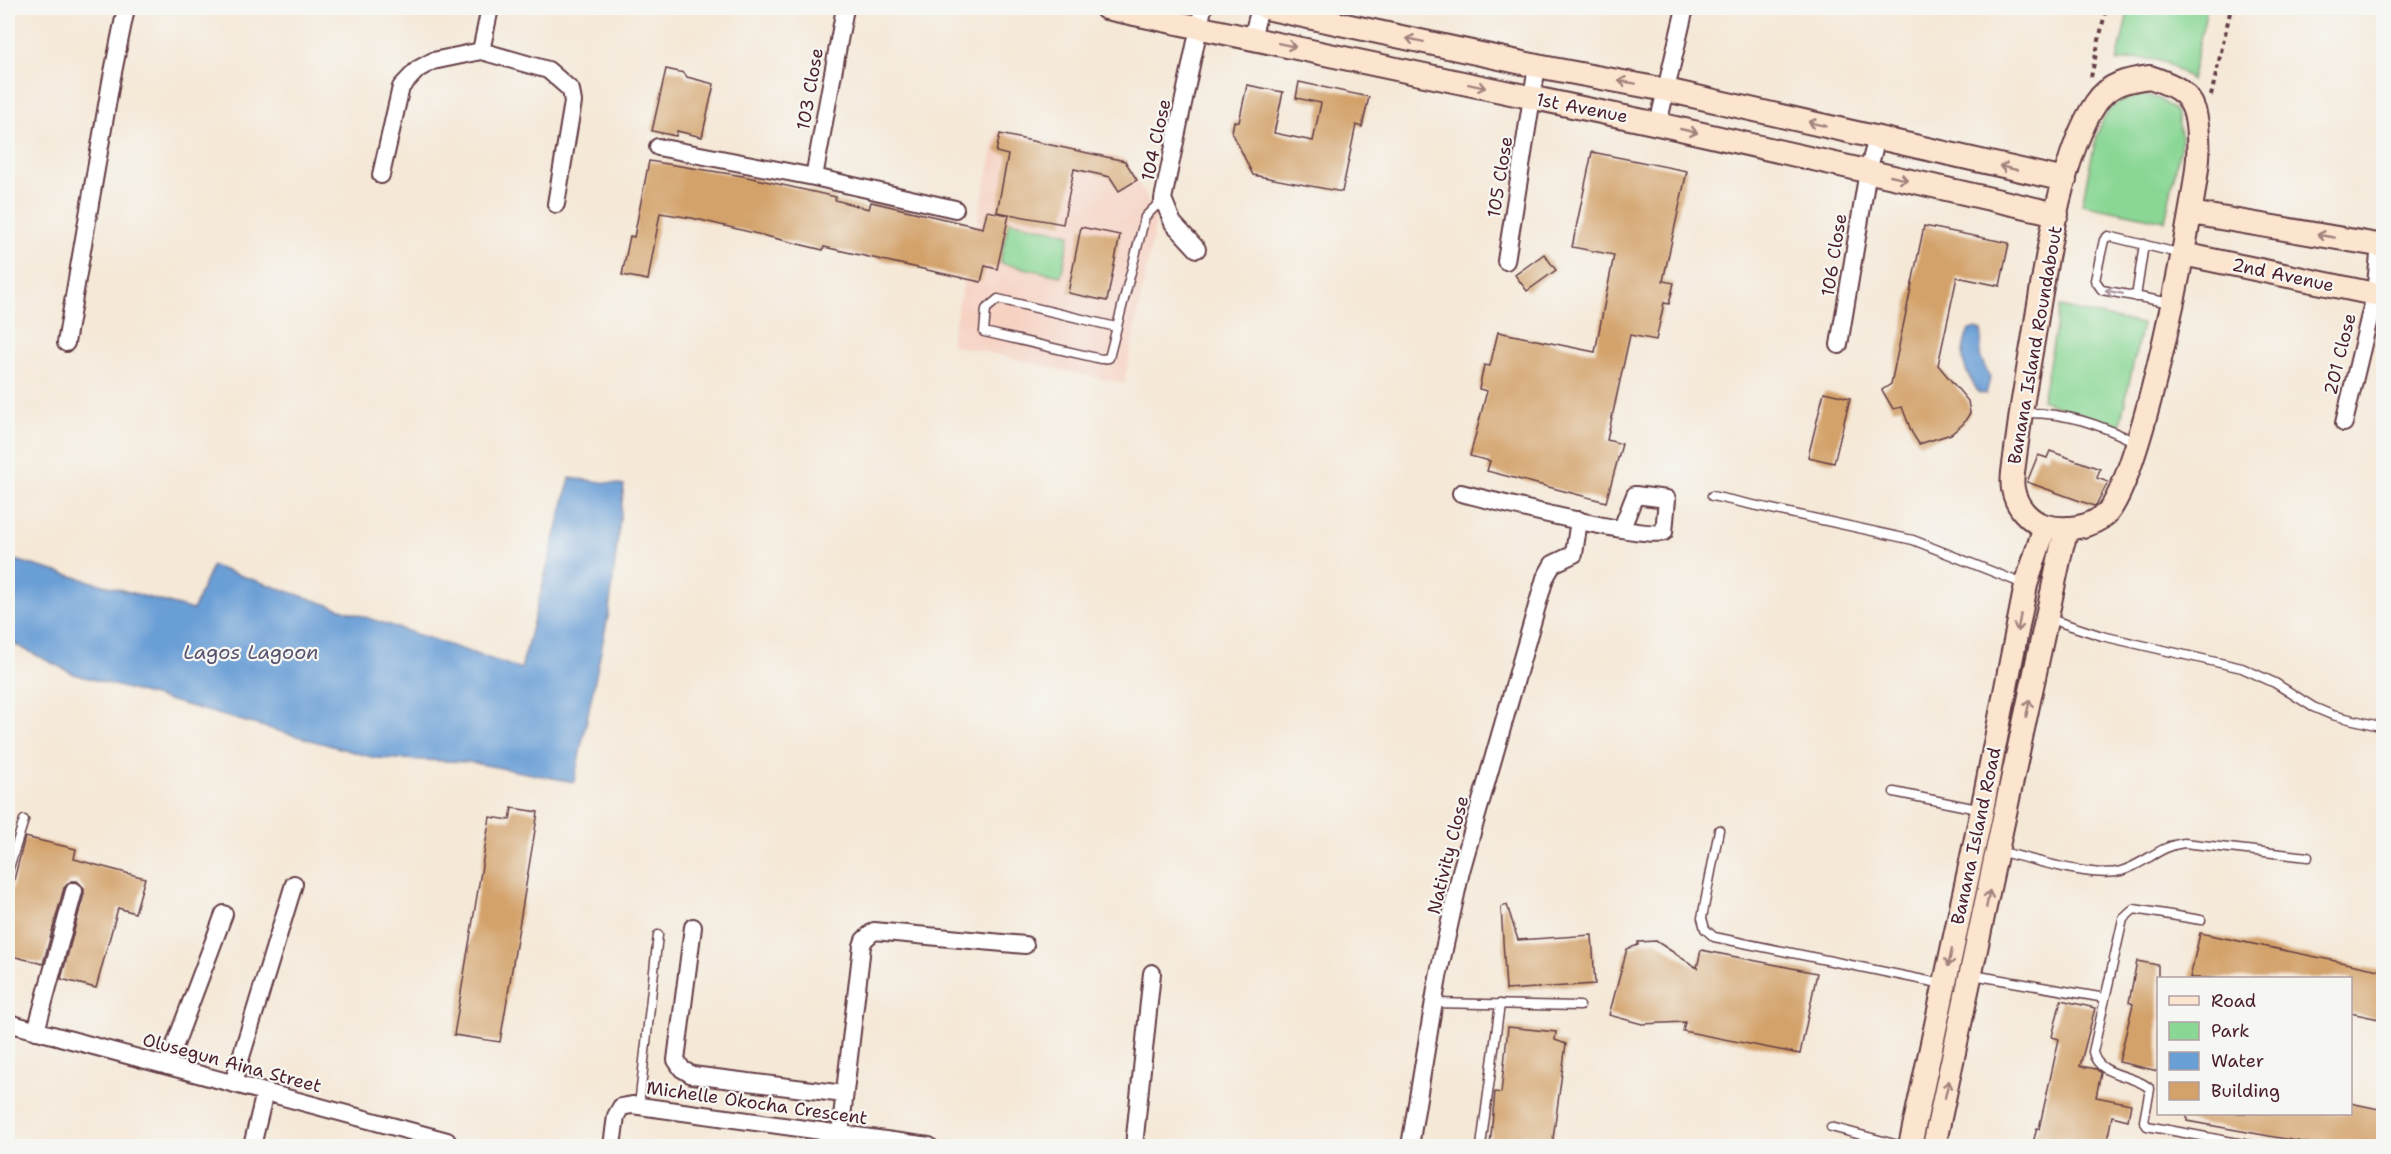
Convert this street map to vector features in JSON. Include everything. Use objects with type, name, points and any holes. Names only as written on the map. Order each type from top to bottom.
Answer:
[{"type":"street","points":[[66,343],[126,8]]},
{"type":"street","points":[[481,51],[490,8]]},
{"type":"street","name":"103 Close","points":[[814,177],[845,8]]},
{"type":"street","name":"1st Avenue","points":[[1106,8],[1201,18],[1252,38],[1658,124],[2057,214]]},
{"type":"street","points":[[1252,38],[1260,8]]},
{"type":"street","name":"1st Avenue","points":[[1266,8],[1537,66],[1666,90],[2065,180]]},
{"type":"street","points":[[1658,124],[1685,8]]},
{"type":"street","name":"104 Close","points":[[1197,249],[1173,224],[1163,199],[1201,18]]},
{"type":"street","points":[[381,175],[401,87],[418,69],[433,61],[481,51],[548,70],[571,90],[573,102],[556,204]]},
{"type":"street","name":"105 Close","points":[[1506,261],[1537,66]]},
{"type":"street","name":"Banana Island Roundabout","points":[[2150,77],[2178,87],[2194,110],[2198,156],[2191,213],[2172,303],[2137,443],[2117,500],[2107,513],[2094,522],[2068,528],[2045,526],[2027,515],[2017,502],[2012,485],[2020,413],[2065,180],[2077,142],[2096,102],[2120,81],[2150,77]]},
{"type":"street","name":"106 Close","points":[[1839,345],[1868,171],[1877,138]]},
{"type":"street","points":[[658,147],[814,177],[955,209]]},
{"type":"street","points":[[2191,213],[2382,245]]},
{"type":"street","name":"201 Close","points":[[2344,423],[2379,295],[2382,245]]},
{"type":"street","name":"2nd Avenue","points":[[2183,254],[2379,295]]},
{"type":"street","points":[[1461,493],[1622,528]]},
{"type":"street","name":"Nativity Close","points":[[1410,1146],[1433,1003],[1461,871],[1545,578],[1553,564],[1574,554],[1580,520]]},
{"type":"street","name":"Banana Island Road","points":[[1910,1146],[1983,810],[2026,585],[2045,526]]},
{"type":"street","name":"Banana Island Road","points":[[1934,1146],[2068,528]]},
{"type":"street","points":[[232,1083],[294,884]]},
{"type":"street","points":[[36,1031],[74,891]]},
{"type":"street","points":[[167,1066],[224,914]]},
{"type":"street","points":[[693,927],[676,1060],[682,1069],[692,1075],[844,1094]]},
{"type":"street","points":[[840,1134],[862,946],[868,935],[874,931],[1024,945]]},
{"type":"street","points":[[1134,1146],[1152,973]]},
{"type":"street","name":"Olusegun Aina Street","points":[[8,1023],[447,1141]]},
{"type":"street","points":[[252,1146],[265,1092]]},
{"type":"street","name":"Michelle Okocha Crescent","points":[[612,1146],[616,1116],[621,1107],[639,1106],[929,1146]]},
{"type":"lane","points":[[1116,327],[998,299],[986,309],[984,332],[1101,360],[1109,358],[1145,217],[1163,199]]},
{"type":"lane","points":[[2172,303],[2102,290],[2095,280],[2104,240],[2108,236],[2183,254]]},
{"type":"lane","points":[[2136,297],[2144,244]]},
{"type":"lane","points":[[2020,413],[2054,413],[2106,427],[2137,443]]},
{"type":"lane","points":[[1712,496],[1913,540],[2026,585]]},
{"type":"lane","points":[[2047,618],[2102,636],[2242,668],[2258,674],[2322,711],[2384,727]]},
{"type":"lane","points":[[1894,792],[1983,810]]},
{"type":"lane","points":[[8,871],[24,820]]},
{"type":"lane","points":[[1719,830],[1702,918],[1705,929],[1714,937],[1945,984]]},
{"type":"lane","points":[[1997,851],[2108,874],[2139,864],[2168,845],[2184,843],[2308,857]]},
{"type":"lane","points":[[2201,920],[2134,909],[2123,919],[2093,1052],[2094,1059],[2102,1067],[2150,1089],[2144,1121],[2147,1126],[2254,1146]]},
{"type":"lane","points":[[639,1106],[658,935]]},
{"type":"lane","points":[[1972,975],[2105,998]]},
{"type":"lane","points":[[1433,1003],[1580,1006]]},
{"type":"lane","points":[[1480,1146],[1500,1004]]},
{"type":"lane","points":[[1831,1127],[1902,1146]]},
{"type":"path","points":[[2211,99],[2231,8]]},
{"type":"shaded area","points":[[997,131],[1125,159],[1157,216],[1124,384],[950,344]]},
{"type":"green space","points":[[2129,8],[2207,8],[2191,81],[2175,68],[2157,60],[2137,58],[2117,62]]},
{"type":"green space","points":[[2144,95],[2159,99],[2176,112],[2182,138],[2165,221],[2082,204],[2095,143],[2107,113],[2119,102]]},
{"type":"green space","points":[[1009,221],[1070,234],[1061,276],[1000,263]]},
{"type":"green space","points":[[2060,307],[2142,324],[2119,429],[2042,400]]},
{"type":"water","points":[[1976,328],[1982,331],[1980,356],[1990,378],[1986,394],[1979,393],[1964,363],[1965,340],[1969,330]]},
{"type":"water","name":"Lagos Lagoon","points":[[570,478],[624,485],[609,612],[574,782],[469,762],[375,758],[74,674],[8,641],[8,558],[193,610],[212,566],[521,669]]},
{"type":"building","points":[[666,69],[714,84],[702,137],[677,131],[676,136],[652,131]]},
{"type":"building","points":[[1299,82],[1369,97],[1362,127],[1356,125],[1342,192],[1253,175],[1232,132],[1234,121],[1239,122],[1247,85],[1283,92],[1274,133],[1313,141],[1321,103],[1296,98]]},
{"type":"building","points":[[1000,134],[1125,161],[1137,180],[1119,191],[1110,177],[1074,169],[1063,224],[997,212],[1008,155],[996,152]]},
{"type":"building","points":[[1592,152],[1687,171],[1663,281],[1674,283],[1669,304],[1664,303],[1656,340],[1630,335],[1607,440],[1622,444],[1606,502],[1487,471],[1490,461],[1470,456],[1487,391],[1479,389],[1484,365],[1490,366],[1498,332],[1595,352],[1614,255],[1572,247]]},
{"type":"building","points":[[649,161],[743,176],[836,197],[835,200],[869,209],[871,202],[983,228],[987,211],[1009,215],[997,269],[985,266],[981,282],[824,247],[823,250],[692,218],[660,213],[648,280],[622,275],[630,236],[634,237]]},
{"type":"building","points":[[1924,226],[2009,243],[2000,286],[1957,277],[1938,365],[1968,401],[1970,413],[1963,424],[1951,434],[1919,444],[1902,407],[1893,409],[1882,390],[1891,384]]},
{"type":"building","points":[[1081,227],[1120,235],[1107,301],[1068,293]]},
{"type":"building","points":[[1544,254],[1556,270],[1527,291],[1515,275]]},
{"type":"building","points":[[1824,392],[1850,398],[1834,463],[1808,457]]},
{"type":"building","points":[[2050,451],[2100,469],[2097,478],[2108,482],[2096,505],[2027,482],[2038,455],[2047,458]]},
{"type":"building","points":[[512,808],[538,812],[500,1042],[454,1035],[490,817],[510,820]]},
{"type":"building","points":[[25,837],[76,849],[74,859],[145,878],[135,913],[118,908],[96,988],[61,979],[84,894],[84,888],[77,881],[71,881],[64,888],[43,964],[8,955],[8,903]]},
{"type":"building","points":[[1507,905],[1518,940],[1592,935],[1595,984],[1506,990],[1501,907]]},
{"type":"building","points":[[2200,933],[2384,971],[2384,1020],[2352,1013],[2352,977],[2190,977]]},
{"type":"building","points":[[1656,941],[1697,968],[1701,950],[1817,973],[1800,1054],[1683,1031],[1685,1022],[1642,1024],[1609,1015],[1627,949],[1638,945],[1638,942]]},
{"type":"building","points":[[2137,961],[2158,965],[2157,1071],[2119,1062],[2133,1004],[2129,1002]]},
{"type":"building","points":[[2061,1000],[2095,1008],[2080,1066],[2096,1069],[2101,1073],[2096,1097],[2131,1104],[2128,1120],[2112,1116],[2106,1146],[2032,1146],[2037,1128],[2039,1129],[2059,1039],[2052,1037]]},
{"type":"building","points":[[1508,1027],[1556,1032],[1555,1040],[1566,1044],[1552,1146],[1490,1146],[1495,1092],[1501,1093]]},
{"type":"building","points":[[2352,1103],[2384,1110],[2384,1146],[2324,1146],[2187,1121],[2187,1115],[2352,1115]]}]
